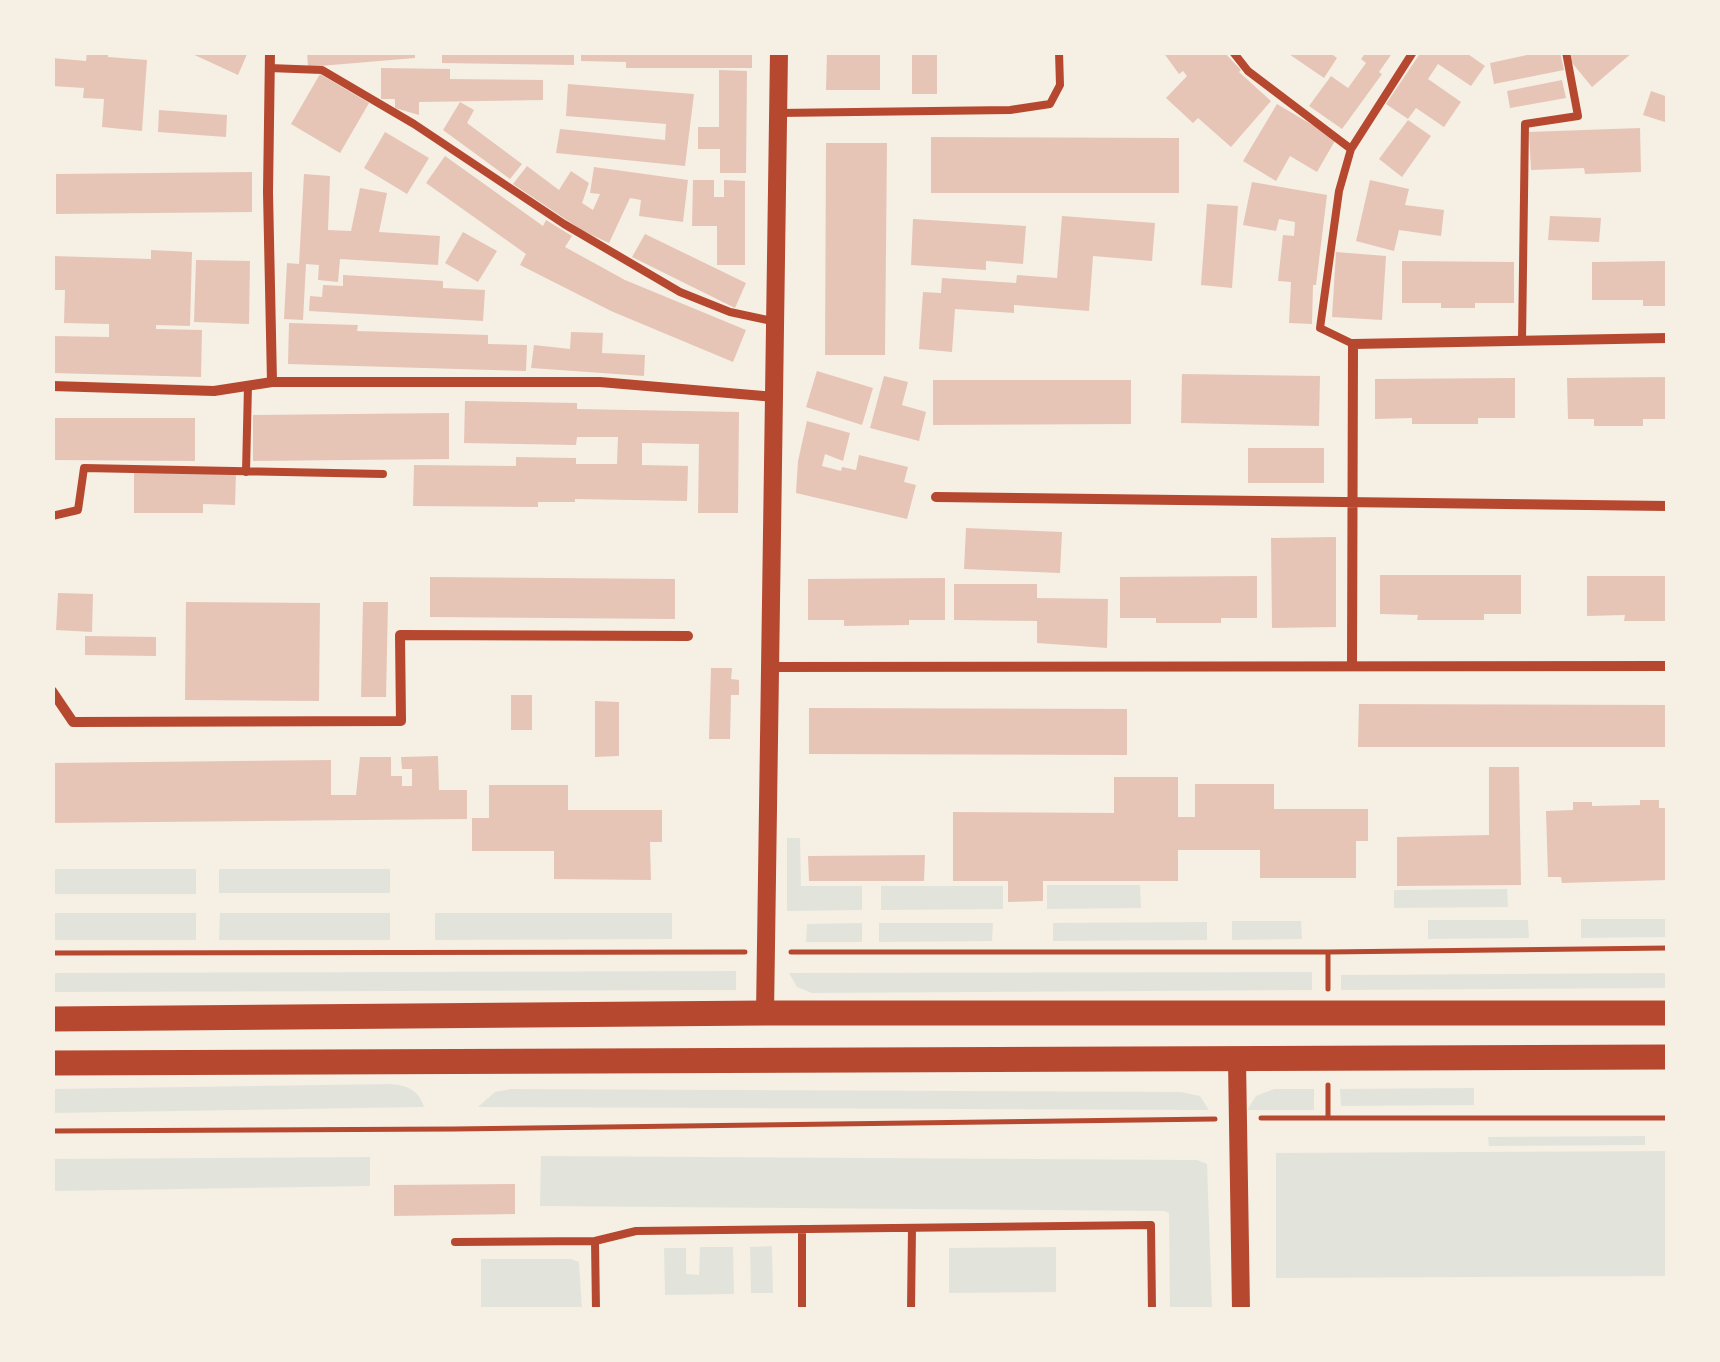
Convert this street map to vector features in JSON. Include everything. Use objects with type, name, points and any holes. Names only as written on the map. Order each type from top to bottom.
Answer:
[{"type":"main road","points":[[52,1018],[1668,1013]]},
{"type":"main road","points":[[52,1063],[1668,1057]]},
{"type":"street","points":[[270,52],[272,382]]},
{"type":"street","points":[[765,1013],[779,52]]},
{"type":"street","points":[[1352,665],[1353,344],[1668,338]]},
{"type":"street","points":[[52,386],[214,391],[272,382],[600,382],[776,397]]},
{"type":"street","points":[[936,497],[1668,506]]},
{"type":"street","points":[[52,691],[73,722],[401,721],[400,635],[688,636]]},
{"type":"street","points":[[770,668],[1668,666]]},
{"type":"street","points":[[1237,1060],[1242,1310]]},
{"type":"lane","points":[[778,113],[1010,110],[1050,104],[1060,85],[1059,52]]},
{"type":"lane","points":[[1233,52],[1248,71],[1352,149]]},
{"type":"lane","points":[[1353,344],[1320,328],[1339,191],[1352,149],[1413,52]]},
{"type":"lane","points":[[1522,341],[1525,124],[1578,116],[1566,52]]},
{"type":"lane","points":[[270,68],[322,70],[414,124],[564,224],[680,292],[730,312],[777,322]]},
{"type":"lane","points":[[246,472],[248,386]]},
{"type":"lane","points":[[52,516],[78,510],[84,468],[383,474]]},
{"type":"lane","points":[[455,1242],[595,1241],[636,1231],[1151,1225],[1152,1310]]},
{"type":"lane","points":[[911,1310],[912,1228]]},
{"type":"lane","points":[[802,1229],[802,1310]]},
{"type":"lane","points":[[595,1241],[596,1310]]},
{"type":"path","points":[[52,952],[1328,952],[1668,948]]},
{"type":"path","points":[[52,1131],[1237,1118],[1668,1118]]},
{"type":"shaded area","points":[[787,838],[800,838],[801,886],[862,886],[862,910],[787,911]]},
{"type":"shaded area","points":[[53,869],[196,869],[196,894],[53,894]]},
{"type":"shaded area","points":[[219,869],[390,869],[390,893],[219,893]]},
{"type":"shaded area","points":[[1047,885],[1140,885],[1141,908],[1047,909]]},
{"type":"shaded area","points":[[881,886],[1003,886],[1003,909],[881,910]]},
{"type":"shaded area","points":[[1507,889],[1508,907],[1394,908],[1394,890]]},
{"type":"shaded area","points":[[53,913],[196,913],[196,940],[53,940]]},
{"type":"shaded area","points":[[220,913],[390,913],[390,940],[219,940]]},
{"type":"shaded area","points":[[435,913],[672,913],[672,939],[435,940]]},
{"type":"shaded area","points":[[1581,919],[1667,919],[1667,937],[1581,938]]},
{"type":"shaded area","points":[[1428,920],[1528,920],[1529,938],[1428,939]]},
{"type":"shaded area","points":[[1232,921],[1301,921],[1302,939],[1232,940]]},
{"type":"shaded area","points":[[1207,922],[1207,940],[1053,941],[1053,923]]},
{"type":"shaded area","points":[[862,923],[862,942],[806,942],[807,924]]},
{"type":"shaded area","points":[[879,923],[993,923],[992,941],[879,942]]},
{"type":"shaded area","points":[[736,971],[736,990],[52,992],[53,973]]},
{"type":"shaded area","points":[[1312,972],[1312,990],[812,993],[797,987],[789,973]]},
{"type":"shaded area","points":[[1667,973],[1667,988],[1341,990],[1341,975]]},
{"type":"shaded area","points":[[390,1084],[412,1090],[424,1107],[53,1113],[53,1089]]},
{"type":"shaded area","points":[[1474,1088],[1474,1105],[1341,1106],[1340,1089]]},
{"type":"shaded area","points":[[1274,1089],[1314,1089],[1314,1110],[1247,1110],[1256,1096]]},
{"type":"shaded area","points":[[495,1092],[1181,1092],[1200,1096],[1209,1110],[478,1107]]},
{"type":"shaded area","points":[[1645,1136],[1645,1145],[1489,1146],[1488,1137]]},
{"type":"shaded area","points":[[1667,1151],[1667,1276],[1276,1278],[1276,1153]]},
{"type":"shaded area","points":[[541,1156],[1197,1160],[1207,1164],[1212,1309],[1170,1309],[1169,1213],[1165,1211],[540,1206]]},
{"type":"shaded area","points":[[370,1157],[370,1186],[53,1191],[53,1159]]},
{"type":"shaded area","points":[[772,1246],[773,1293],[751,1293],[750,1247]]},
{"type":"shaded area","points":[[700,1247],[733,1247],[734,1294],[665,1295],[664,1248],[686,1248],[686,1274],[699,1275]]},
{"type":"shaded area","points":[[1056,1247],[1056,1292],[949,1293],[949,1248]]},
{"type":"shaded area","points":[[481,1259],[579,1262],[582,1309],[481,1309]]},
{"type":"building","points":[[87,52],[147,60],[142,131],[102,127],[104,99],[83,98],[84,88],[52,86],[52,58],[86,61]]},
{"type":"building","points":[[188,52],[248,52],[238,75]]},
{"type":"building","points":[[307,52],[415,52],[415,58],[308,67]]},
{"type":"building","points":[[442,52],[574,52],[574,65],[442,63]]},
{"type":"building","points":[[581,52],[752,52],[752,68],[626,68],[626,62],[581,61]]},
{"type":"building","points":[[827,52],[880,52],[880,90],[826,90]]},
{"type":"building","points":[[912,52],[937,52],[937,94],[912,94]]},
{"type":"building","points":[[1163,52],[1224,52],[1239,72],[1271,101],[1231,147],[1198,118],[1193,123],[1166,98],[1187,76],[1183,71],[1179,74]]},
{"type":"building","points":[[1286,52],[1329,52],[1337,58],[1324,78]]},
{"type":"building","points":[[1366,52],[1393,52],[1342,129],[1309,106],[1331,76],[1348,88],[1366,63],[1361,59]]},
{"type":"building","points":[[1421,52],[1465,52],[1485,66],[1471,86],[1438,64],[1428,79],[1461,102],[1444,127],[1416,108],[1408,119],[1386,104]]},
{"type":"building","points":[[1560,52],[1564,70],[1494,84],[1490,63]]},
{"type":"building","points":[[1574,52],[1633,52],[1592,87],[1568,58]]},
{"type":"building","points":[[381,68],[450,69],[450,79],[543,80],[543,100],[419,102],[419,115],[395,108],[395,99],[381,99]]},
{"type":"building","points":[[719,70],[747,71],[746,173],[720,173],[720,149],[698,149],[698,127],[719,127]]},
{"type":"building","points":[[320,74],[369,103],[340,153],[291,124]]},
{"type":"building","points":[[1562,80],[1566,98],[1510,108],[1507,91]]},
{"type":"building","points":[[568,84],[694,94],[685,166],[556,153],[560,129],[665,140],[666,124],[566,116]]},
{"type":"building","points":[[1651,91],[1668,97],[1668,123],[1643,115]]},
{"type":"building","points":[[460,102],[474,110],[467,123],[522,164],[510,179],[443,130]]},
{"type":"building","points":[[1277,104],[1336,139],[1317,172],[1290,156],[1276,181],[1243,161]]},
{"type":"building","points":[[159,110],[227,115],[226,137],[158,132]]},
{"type":"building","points":[[1408,120],[1431,136],[1402,177],[1379,159]]},
{"type":"building","points":[[1640,128],[1641,172],[1585,174],[1584,168],[1531,170],[1529,132]]},
{"type":"building","points":[[385,132],[429,158],[407,194],[364,168]]},
{"type":"building","points":[[931,137],[1179,138],[1179,193],[931,193]]},
{"type":"building","points":[[826,143],[887,143],[885,355],[825,355]]},
{"type":"building","points":[[445,156],[543,226],[546,220],[572,236],[565,247],[625,280],[746,330],[733,362],[611,311],[520,265],[526,254],[426,183]]},
{"type":"building","points":[[527,166],[559,190],[571,171],[589,183],[582,203],[593,210],[600,194],[590,193],[594,167],[688,180],[683,222],[639,216],[641,200],[630,198],[609,243],[583,231],[513,184]]},
{"type":"building","points":[[252,172],[252,212],[56,214],[56,174]]},
{"type":"building","points":[[304,174],[330,176],[328,230],[351,231],[360,188],[387,193],[379,232],[440,236],[438,265],[340,259],[338,282],[318,280],[319,265],[306,264],[303,320],[284,319],[287,263],[299,264]]},
{"type":"building","points":[[693,180],[714,180],[714,197],[724,197],[724,180],[745,181],[745,265],[717,265],[717,226],[692,226]]},
{"type":"building","points":[[1370,180],[1409,189],[1405,205],[1444,210],[1441,236],[1399,230],[1394,251],[1356,241]]},
{"type":"building","points":[[1252,182],[1327,195],[1313,285],[1312,324],[1289,323],[1291,282],[1278,281],[1283,235],[1294,236],[1295,222],[1279,219],[1276,231],[1243,225]]},
{"type":"building","points":[[1207,204],[1238,206],[1232,288],[1201,285]]},
{"type":"building","points":[[1062,216],[1155,223],[1152,261],[1093,256],[1089,311],[1014,305],[1014,313],[955,309],[952,352],[919,349],[923,292],[941,293],[942,278],[1016,283],[1017,275],[1057,278]]},
{"type":"building","points":[[1550,216],[1601,218],[1599,242],[1548,240]]},
{"type":"building","points":[[913,219],[1026,226],[1023,264],[986,261],[986,270],[911,265]]},
{"type":"building","points":[[463,232],[497,251],[478,282],[445,263]]},
{"type":"building","points":[[645,234],[746,283],[735,308],[632,257]]},
{"type":"building","points":[[151,250],[192,252],[190,326],[156,325],[156,329],[202,330],[201,377],[52,373],[52,336],[109,337],[109,324],[64,323],[65,290],[52,290],[52,256],[151,259]]},
{"type":"building","points":[[1336,252],[1386,256],[1382,320],[1332,317]]},
{"type":"building","points":[[196,260],[250,261],[249,324],[194,322]]},
{"type":"building","points":[[1402,261],[1514,262],[1514,303],[1441,308],[1441,303],[1402,303]]},
{"type":"building","points":[[1668,261],[1668,306],[1643,306],[1643,300],[1592,300],[1592,262]]},
{"type":"building","points":[[343,275],[443,281],[443,288],[485,290],[483,321],[309,311],[310,296],[322,297],[323,285],[343,286]]},
{"type":"building","points":[[289,323],[358,325],[357,331],[488,335],[488,344],[527,345],[526,371],[288,364]]},
{"type":"building","points":[[571,332],[603,333],[602,353],[645,355],[644,376],[531,368],[534,345],[570,349]]},
{"type":"building","points":[[817,371],[873,388],[862,425],[806,407]]},
{"type":"building","points":[[1182,374],[1320,376],[1319,426],[1181,423]]},
{"type":"building","points":[[884,376],[908,382],[902,405],[926,412],[919,441],[870,428]]},
{"type":"building","points":[[1668,377],[1668,419],[1643,419],[1643,426],[1594,426],[1594,419],[1568,419],[1567,378]]},
{"type":"building","points":[[1515,378],[1515,418],[1478,418],[1478,424],[1412,424],[1412,418],[1375,419],[1375,379]]},
{"type":"building","points":[[933,380],[1131,380],[1131,424],[933,425]]},
{"type":"building","points":[[465,401],[577,403],[577,409],[739,412],[738,513],[698,513],[699,444],[642,443],[642,465],[688,466],[687,501],[575,499],[538,502],[538,507],[413,506],[414,465],[516,466],[516,457],[576,458],[576,464],[617,464],[618,437],[577,437],[576,445],[464,443]]},
{"type":"building","points":[[449,413],[449,459],[253,461],[253,415]]},
{"type":"building","points":[[52,418],[195,418],[195,461],[52,460]]},
{"type":"building","points":[[807,421],[850,433],[843,461],[825,454],[822,466],[856,470],[859,455],[908,467],[904,482],[916,485],[907,519],[796,493]]},
{"type":"building","points":[[1248,448],[1324,448],[1324,483],[1248,483]]},
{"type":"building","points":[[134,471],[236,472],[235,505],[203,504],[203,513],[134,513]]},
{"type":"building","points":[[966,528],[1062,532],[1060,573],[964,569]]},
{"type":"building","points":[[1336,537],[1336,627],[1272,628],[1271,538]]},
{"type":"building","points":[[1380,575],[1521,575],[1521,614],[1484,614],[1484,620],[1417,620],[1418,615],[1380,614]]},
{"type":"building","points":[[1257,576],[1257,618],[1221,618],[1221,623],[1156,623],[1156,618],[1120,618],[1120,577]]},
{"type":"building","points":[[1587,576],[1668,576],[1668,621],[1624,621],[1625,615],[1587,616]]},
{"type":"building","points":[[430,577],[675,579],[675,619],[430,617]]},
{"type":"building","points":[[945,578],[945,620],[844,626],[844,620],[808,620],[808,579]]},
{"type":"building","points":[[954,584],[1037,584],[1037,598],[1108,599],[1107,648],[1037,643],[1037,621],[954,620]]},
{"type":"building","points":[[58,593],[93,594],[92,632],[56,630]]},
{"type":"building","points":[[186,602],[320,603],[319,701],[185,700]]},
{"type":"building","points":[[363,602],[388,602],[386,697],[361,697]]},
{"type":"building","points":[[85,636],[156,637],[156,656],[85,655]]},
{"type":"building","points":[[711,668],[732,668],[731,679],[739,680],[739,695],[731,695],[730,739],[709,739]]},
{"type":"building","points":[[511,695],[532,695],[532,730],[511,730]]},
{"type":"building","points":[[595,701],[619,702],[619,756],[595,757]]},
{"type":"building","points":[[1359,704],[1668,705],[1668,747],[1358,747]]},
{"type":"building","points":[[809,708],[1127,709],[1127,755],[809,754]]},
{"type":"building","points":[[438,756],[439,790],[467,790],[467,819],[52,823],[52,763],[331,760],[331,795],[356,795],[360,757],[391,757],[391,776],[402,776],[402,786],[412,786],[412,769],[402,769],[401,757]]},
{"type":"building","points":[[1489,767],[1519,767],[1521,885],[1397,886],[1397,837],[1489,835]]},
{"type":"building","points":[[1114,777],[1178,777],[1178,817],[1195,817],[1195,784],[1274,784],[1274,809],[1368,809],[1368,841],[1356,841],[1356,878],[1260,878],[1260,850],[1178,850],[1178,881],[1043,881],[1043,901],[1008,902],[1008,881],[953,881],[953,812],[1114,813]]},
{"type":"building","points":[[489,785],[568,785],[568,810],[662,810],[662,842],[650,842],[651,880],[554,879],[554,851],[472,851],[472,818],[489,818]]},
{"type":"building","points":[[1640,800],[1659,800],[1659,808],[1668,808],[1668,880],[1562,883],[1561,877],[1548,877],[1546,811],[1573,810],[1573,802],[1592,802],[1592,806],[1640,805]]},
{"type":"building","points":[[925,855],[924,881],[809,881],[808,856]]},
{"type":"building","points":[[515,1184],[515,1214],[394,1216],[394,1185]]}]
